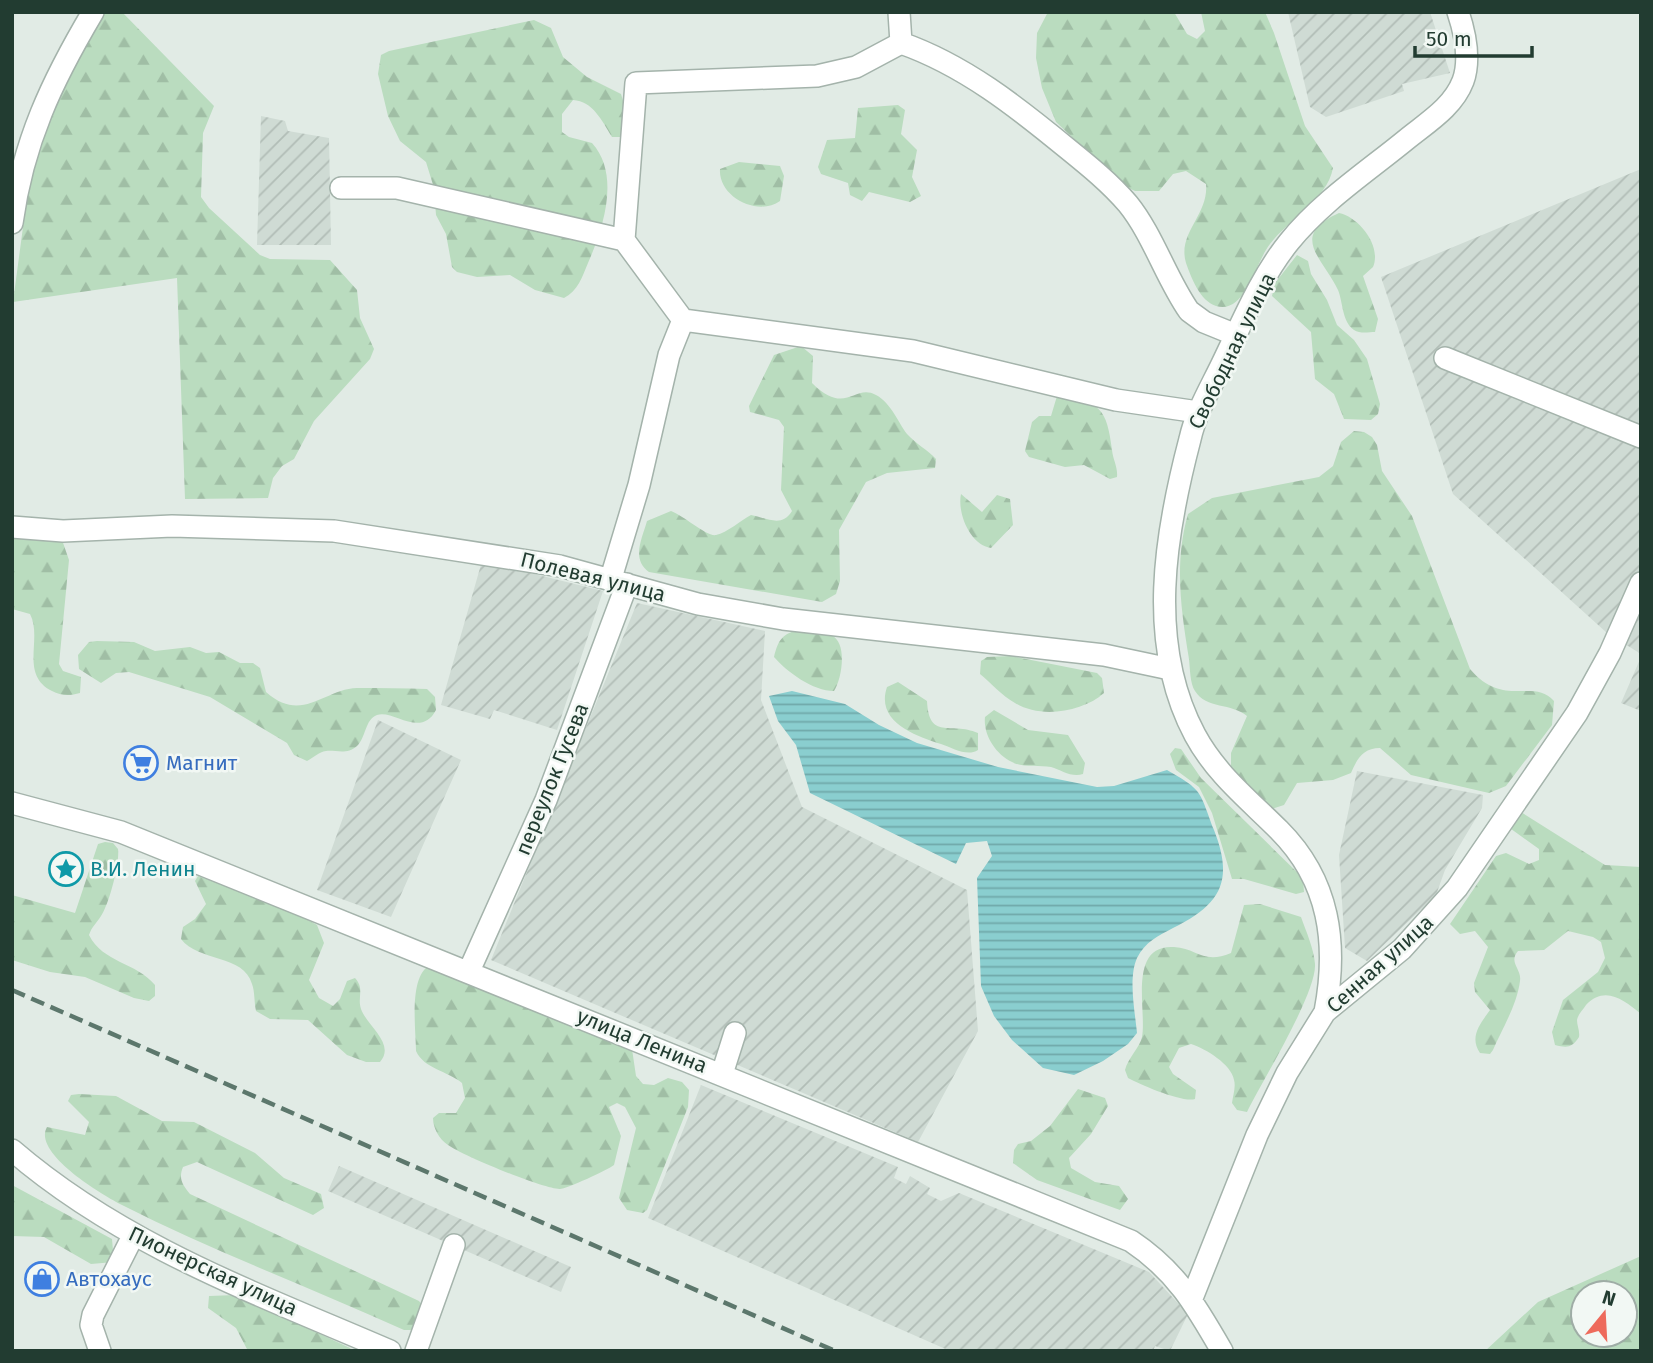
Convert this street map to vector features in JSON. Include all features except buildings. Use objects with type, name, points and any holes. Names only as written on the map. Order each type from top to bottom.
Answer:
[{"type":"street","points":[[12,223],[17,186],[30,135],[55,80],[93,12]]},
{"type":"street","points":[[899,12],[901,43]]},
{"type":"street","name":"Свободная улица","points":[[1325,1012],[1331,982],[1332,942],[1327,907],[1316,880],[1298,850],[1208,758],[1193,732],[1170,669],[1166,555],[1170,520],[1198,412],[1268,273],[1289,242],[1314,215],[1447,107],[1463,81],[1466,66],[1464,30],[1458,12]]},
{"type":"street","points":[[624,240],[636,83],[817,76],[856,67],[901,43],[932,54],[983,84],[1029,117],[1107,181],[1129,206],[1189,311],[1203,322],[1236,335]]},
{"type":"street","points":[[341,188],[397,188],[624,240],[683,320],[913,351],[1116,400],[1198,412]]},
{"type":"street","name":"переулок Гусева","points":[[469,971],[547,800],[619,581],[669,355],[683,320]]},
{"type":"street","points":[[1445,358],[1641,437]]},
{"type":"street","name":"Полевая улица","points":[[12,527],[63,531],[172,526],[334,531],[491,553],[619,581],[698,604],[783,619],[1104,655],[1170,669]]},
{"type":"street","name":"Сенная улица","points":[[1192,1297],[1257,1135],[1287,1073],[1325,1012],[1402,949],[1457,888],[1577,713],[1610,653],[1641,583]]},
{"type":"street","name":"улица Ленина","points":[[12,803],[121,832],[1131,1241],[1160,1261],[1192,1297],[1222,1351]]},
{"type":"street","points":[[722,1074],[735,1033]]},
{"type":"street","name":"Пионерская улица","points":[[12,1150],[43,1177],[133,1236],[184,1262],[390,1351]]},
{"type":"street","points":[[100,1351],[91,1325],[96,1303],[133,1236]]},
{"type":"street","points":[[416,1351],[454,1245]]},
{"type":"shaded area","points":[[1288,12],[1430,12],[1450,73],[1402,84],[1404,91],[1326,117],[1310,107]]},
{"type":"shaded area","points":[[261,116],[285,121],[288,131],[329,138],[331,245],[257,245]]},
{"type":"shaded area","points":[[1641,169],[1641,654],[1607,633],[1453,494],[1381,277]]},
{"type":"shaded area","points":[[482,561],[603,591],[557,730],[494,710],[490,719],[441,705]]},
{"type":"shaded area","points":[[637,603],[765,631],[761,700],[802,807],[967,890],[978,1031],[918,1142],[491,960]]},
{"type":"shaded area","points":[[1641,657],[1641,711],[1621,703]]},
{"type":"shaded area","points":[[378,720],[461,760],[391,917],[317,890]]},
{"type":"shaded area","points":[[1357,771],[1483,795],[1482,808],[1445,870],[1436,895],[1367,961],[1345,948],[1339,855]]},
{"type":"shaded area","points":[[701,1085],[898,1167],[894,1178],[906,1184],[910,1176],[930,1188],[927,1194],[941,1201],[959,1193],[1149,1272],[1188,1314],[1170,1351],[1155,1346],[1153,1351],[950,1351],[648,1218]]},
{"type":"shaded area","points":[[339,1166],[571,1267],[561,1292],[328,1191]]},
{"type":"green space","points":[[105,12],[122,12],[214,106],[203,133],[201,197],[209,208],[260,255],[270,259],[330,260],[357,290],[360,318],[374,349],[370,359],[314,421],[294,459],[282,466],[273,478],[268,498],[185,499],[177,278],[13,302],[31,167],[68,78]]},
{"type":"green space","points":[[1048,12],[1174,12],[1187,34],[1197,39],[1205,31],[1201,12],[1265,12],[1305,126],[1333,168],[1315,200],[1270,244],[1248,286],[1235,303],[1226,307],[1216,306],[1205,299],[1186,263],[1186,242],[1203,205],[1206,184],[1186,171],[1173,174],[1159,191],[1135,191],[1124,186],[1056,122],[1042,88],[1036,58],[1037,33]]},
{"type":"green space","points":[[534,20],[551,28],[563,57],[587,77],[621,94],[632,130],[621,137],[612,137],[596,113],[580,101],[573,100],[562,114],[562,132],[569,137],[592,143],[601,156],[606,170],[607,186],[604,219],[594,249],[579,283],[573,292],[564,298],[535,290],[510,275],[477,277],[457,272],[452,267],[446,234],[436,215],[434,188],[426,162],[400,141],[388,116],[378,74],[381,55],[389,51]]},
{"type":"green space","points":[[898,105],[905,110],[901,134],[917,150],[912,177],[921,196],[910,202],[869,192],[862,201],[850,195],[848,183],[821,174],[818,167],[827,140],[855,138],[858,108]]},
{"type":"green space","points":[[739,162],[780,166],[784,176],[780,201],[761,207],[741,202],[732,196],[721,179],[720,169]]},
{"type":"green space","points":[[1339,213],[1361,226],[1374,250],[1373,267],[1363,276],[1378,319],[1375,332],[1359,332],[1350,326],[1338,290],[1314,248],[1312,239],[1315,230]]},
{"type":"green space","points":[[1297,255],[1308,261],[1311,274],[1327,300],[1337,325],[1354,340],[1367,359],[1380,404],[1378,414],[1371,420],[1344,419],[1334,394],[1315,379],[1311,332],[1272,296],[1275,283]]},
{"type":"green space","points":[[801,346],[813,356],[812,383],[833,398],[841,399],[868,392],[881,398],[907,434],[936,459],[935,468],[887,473],[866,482],[839,530],[840,581],[836,594],[822,602],[649,572],[640,561],[639,555],[647,521],[671,511],[707,533],[716,535],[751,515],[779,521],[792,511],[781,490],[784,427],[779,420],[750,412],[749,406],[774,355]]},
{"type":"green space","points":[[1057,396],[1083,400],[1099,409],[1110,436],[1117,477],[1110,479],[1084,465],[1065,467],[1029,457],[1025,451],[1032,422],[1039,416],[1051,416]]},
{"type":"green space","points":[[1354,431],[1364,432],[1372,437],[1377,445],[1382,471],[1412,516],[1470,669],[1495,688],[1546,694],[1554,701],[1552,725],[1506,786],[1489,793],[1411,775],[1380,748],[1374,748],[1361,755],[1351,773],[1333,780],[1297,783],[1284,805],[1268,810],[1231,766],[1231,753],[1247,716],[1234,709],[1206,701],[1195,691],[1192,684],[1180,586],[1181,550],[1188,514],[1212,498],[1319,477],[1333,466],[1341,442]]},
{"type":"green space","points":[[961,494],[982,512],[997,495],[1010,499],[1013,525],[991,548],[984,546],[971,535],[963,519]]},
{"type":"green space","points":[[12,531],[61,537],[69,560],[59,664],[63,671],[81,677],[80,693],[55,693],[42,684],[36,675],[30,614],[12,609]]},
{"type":"green space","points":[[797,630],[831,635],[840,645],[842,661],[834,691],[818,688],[801,680],[774,657],[781,639]]},
{"type":"green space","points":[[89,642],[134,642],[155,651],[190,647],[206,653],[219,652],[240,663],[253,663],[260,668],[266,692],[291,705],[302,705],[357,688],[427,689],[435,697],[436,710],[430,718],[415,723],[384,714],[377,715],[370,720],[360,743],[353,749],[323,752],[307,761],[294,755],[287,743],[210,697],[129,672],[116,673],[101,683],[79,669],[78,655]]},
{"type":"green space","points":[[1011,656],[1097,673],[1102,678],[1104,693],[1073,709],[1049,712],[1025,708],[1006,697],[980,674],[981,661],[987,657]]},
{"type":"green space","points":[[898,682],[927,701],[932,721],[937,726],[978,733],[978,750],[969,753],[960,751],[920,737],[900,726],[887,710],[885,699],[887,687]]},
{"type":"green space","points":[[994,710],[1028,730],[1068,735],[1085,763],[1083,774],[1071,774],[1051,767],[1016,764],[1006,758],[995,749],[986,730],[985,717]]},
{"type":"green space","points":[[1175,748],[1181,749],[1201,778],[1303,878],[1304,892],[1296,894],[1244,879],[1232,879],[1212,813],[1199,787],[1176,770],[1170,754]]},
{"type":"green space","points":[[1521,812],[1605,865],[1641,867],[1641,1014],[1621,1000],[1607,995],[1600,996],[1586,1005],[1578,1016],[1579,1037],[1574,1043],[1566,1047],[1555,1045],[1552,1032],[1563,1000],[1598,972],[1605,958],[1601,942],[1593,937],[1568,931],[1544,950],[1518,951],[1515,955],[1520,981],[1513,1008],[1493,1050],[1490,1054],[1480,1053],[1476,1036],[1490,1010],[1475,992],[1474,983],[1488,947],[1475,931],[1460,934],[1450,924],[1496,856],[1506,853],[1529,864],[1539,860],[1539,849],[1507,826]]},
{"type":"green space","points":[[113,843],[118,849],[117,864],[107,902],[89,935],[103,951],[139,971],[155,985],[155,996],[149,1001],[134,998],[85,977],[50,972],[12,960],[12,895],[75,913],[98,844]]},
{"type":"green space","points":[[198,876],[289,909],[317,925],[324,943],[309,980],[319,998],[333,1006],[340,999],[347,981],[355,978],[360,986],[361,1009],[383,1042],[385,1049],[380,1062],[366,1062],[347,1055],[308,1020],[270,1019],[256,1011],[253,987],[247,974],[231,963],[198,952],[181,939],[183,927],[195,919],[206,904],[195,881]]},
{"type":"green space","points":[[1260,904],[1301,917],[1315,964],[1307,995],[1298,1015],[1247,1112],[1237,1110],[1232,1103],[1235,1083],[1228,1068],[1204,1049],[1191,1044],[1179,1048],[1169,1067],[1173,1074],[1196,1090],[1195,1099],[1172,1096],[1128,1078],[1125,1070],[1142,1037],[1142,981],[1150,956],[1159,949],[1174,947],[1207,957],[1231,953],[1244,905]]},
{"type":"green space","points":[[431,965],[632,1049],[636,1076],[643,1084],[654,1085],[668,1078],[682,1082],[689,1090],[688,1107],[647,1210],[643,1213],[627,1210],[619,1198],[636,1128],[625,1107],[617,1103],[609,1107],[621,1136],[614,1165],[560,1189],[538,1184],[485,1164],[442,1140],[435,1129],[433,1118],[439,1113],[456,1113],[465,1098],[462,1083],[430,1066],[416,1051],[416,991],[424,970]]},
{"type":"green space","points":[[1078,1089],[1105,1098],[1108,1106],[1091,1134],[1069,1158],[1071,1168],[1095,1182],[1119,1186],[1128,1199],[1120,1210],[1037,1180],[1013,1163],[1014,1150],[1018,1144],[1031,1141],[1050,1126]]},
{"type":"green space","points":[[71,1095],[116,1096],[162,1121],[194,1122],[255,1153],[284,1178],[321,1194],[324,1208],[313,1215],[197,1162],[183,1167],[181,1175],[183,1185],[190,1194],[419,1301],[428,1313],[420,1330],[404,1330],[227,1254],[122,1205],[86,1183],[59,1160],[45,1137],[47,1127],[85,1135],[89,1122],[68,1101]]},
{"type":"green space","points":[[12,1185],[112,1239],[114,1262],[91,1264],[44,1237],[12,1236]]},
{"type":"green space","points":[[1641,1256],[1641,1351],[1485,1351],[1538,1302],[1569,1288],[1569,1349],[1639,1349],[1639,1279],[1590,1279]]},
{"type":"green space","points":[[236,1295],[352,1351],[248,1351],[236,1328],[208,1308],[209,1296]]},
{"type":"water","points":[[792,691],[845,704],[879,725],[917,743],[998,767],[1097,787],[1114,786],[1167,770],[1199,793],[1220,848],[1223,863],[1219,889],[1202,910],[1152,940],[1137,958],[1133,985],[1137,1033],[1128,1044],[1103,1061],[1074,1075],[1043,1068],[1012,1040],[994,1016],[981,986],[977,878],[992,856],[987,841],[966,843],[956,864],[810,793],[796,745],[778,721],[769,696]]},
{"type":"railway","points":[[12,990],[835,1351]]},
{"type":"place","name":"Магнит","points":[[141,763]]},
{"type":"place","name":"В.И. Ленин","points":[[66,869]]},
{"type":"place","name":"Автохаус","points":[[42,1279]]}]
